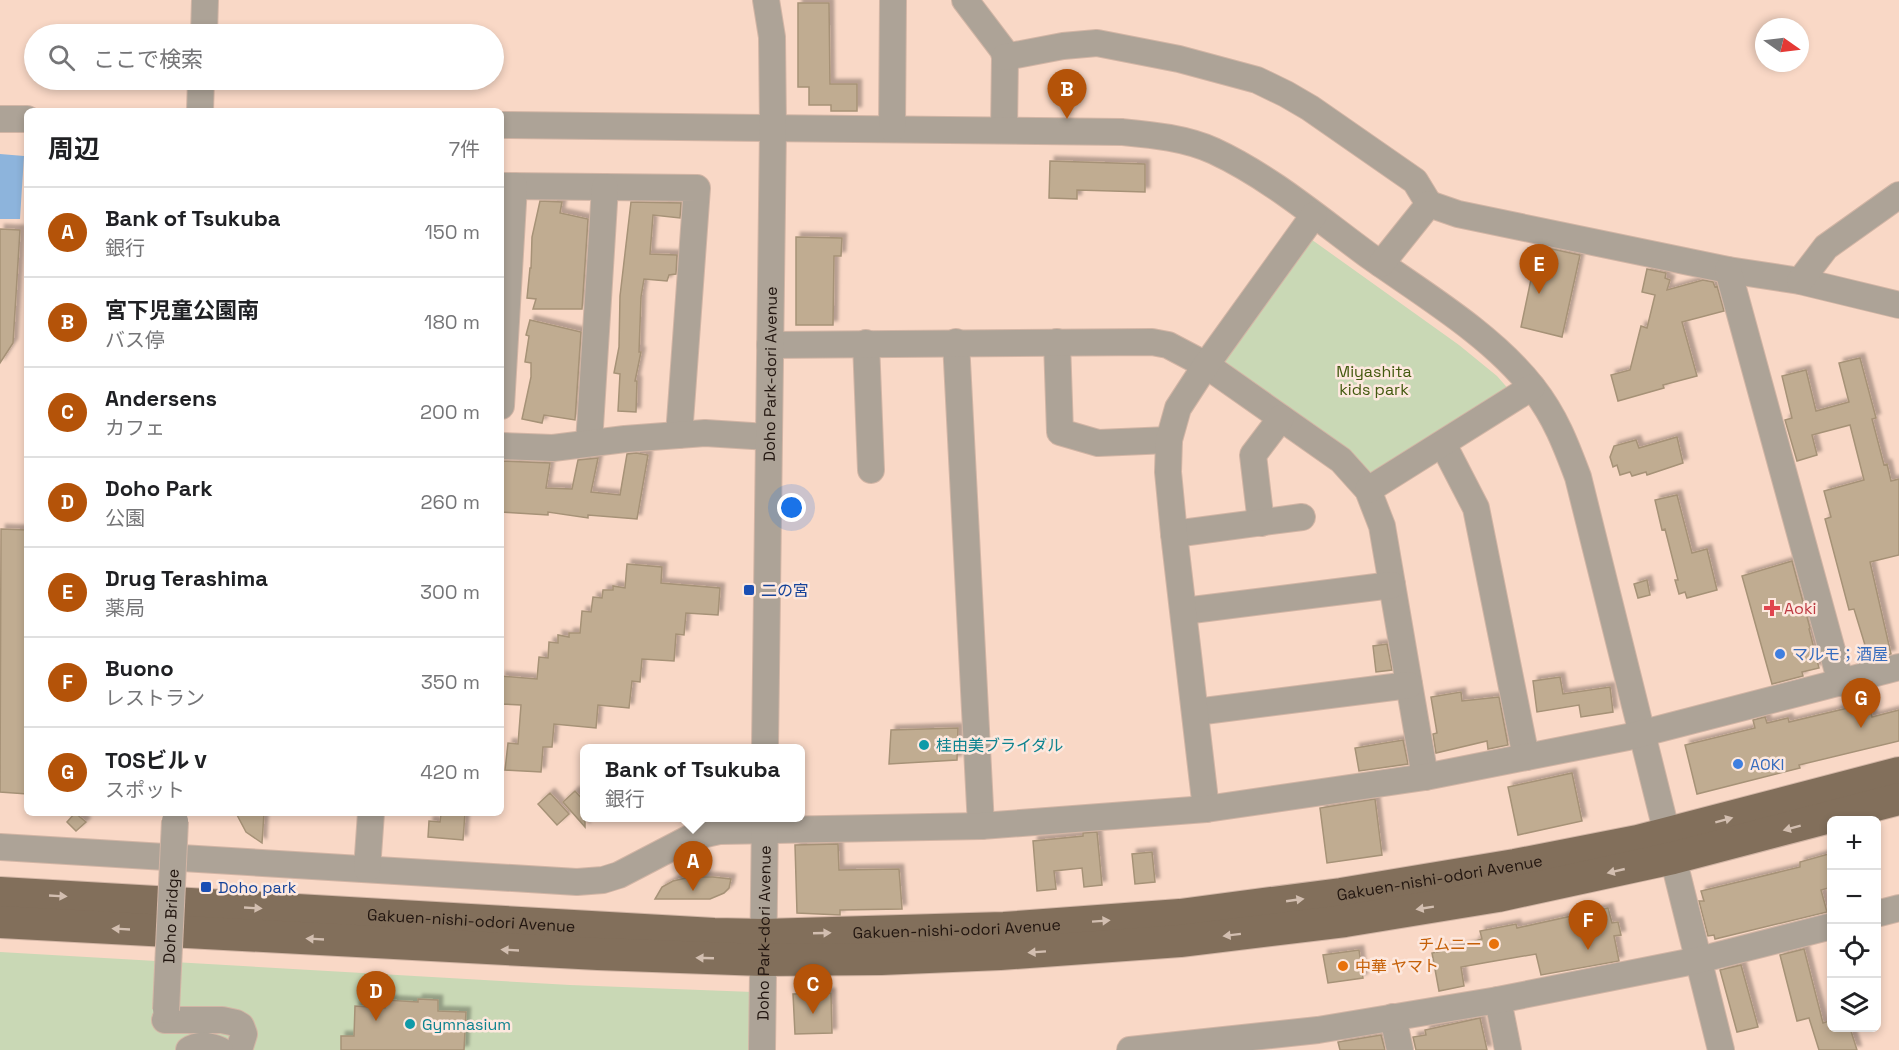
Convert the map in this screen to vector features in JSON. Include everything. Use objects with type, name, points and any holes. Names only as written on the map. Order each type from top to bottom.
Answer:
[{"type":"main road","name":"Gakuen-nishi-odori Avenue","points":[[0,893],[690,933],[764,948],[881,959],[1000,954],[1180,941],[1345,921],[1498,896],[1670,846],[1899,773]]},
{"type":"main road","name":"Gakuen-nishi-odori Avenue","points":[[1670,846],[1899,799]]},
{"type":"main road","name":"Gakuen-nishi-odori Avenue","points":[[0,922],[562,952],[764,948]]},
{"type":"street","points":[[205,24],[206,0]]},
{"type":"street","name":"Doho Park-dori Avenue","points":[[765,744],[773,128],[772,37],[766,0]]},
{"type":"street","points":[[892,129],[893,0]]},
{"type":"street","points":[[965,0],[1003,50],[1005,57],[1004,130]]},
{"type":"street","points":[[1005,57],[1063,46],[1097,43],[1179,59],[1257,80],[1310,108],[1415,181],[1428,204],[1458,214],[1728,270],[1800,281],[1899,305]]},
{"type":"street","points":[[200,108],[201,90]]},
{"type":"street","points":[[0,119],[24,119]]},
{"type":"street","points":[[504,125],[1122,132],[1168,137],[1213,150],[1239,163],[1481,336],[1515,367],[1532,387],[1560,428],[1578,477],[1721,1050]]},
{"type":"street","points":[[504,312],[508,186],[697,188],[679,435]]},
{"type":"street","points":[[589,443],[604,187]]},
{"type":"street","points":[[1800,281],[1826,248],[1899,195]]},
{"type":"street","points":[[1382,264],[1428,204]]},
{"type":"street","points":[[1206,808],[1174,534],[1168,472],[1169,440],[1178,408],[1206,365],[1314,215]]},
{"type":"street","points":[[1728,270],[1841,683]]},
{"type":"street","points":[[956,342],[981,826]]},
{"type":"street","points":[[1058,342],[1060,432],[1098,444],[1169,440]]},
{"type":"street","points":[[770,345],[1152,342],[1168,345],[1206,365],[1341,460],[1368,490],[1382,526],[1425,777]]},
{"type":"street","points":[[866,343],[871,470]]},
{"type":"street","points":[[1368,490],[1532,387]]},
{"type":"street","points":[[1261,523],[1253,455],[1281,418]]},
{"type":"street","points":[[504,446],[535,448],[714,433],[769,437]]},
{"type":"street","points":[[1443,444],[1476,508],[1526,757]]},
{"type":"street","points":[[1174,534],[1302,517]]},
{"type":"street","points":[[1184,611],[1392,585]]},
{"type":"street","points":[[0,847],[577,882],[603,880],[619,875],[693,837],[765,824],[981,826],[1206,808],[1425,777],[1641,734],[1899,667]]},
{"type":"street","points":[[1196,712],[1409,685]]},
{"type":"street","points":[[367,869],[371,816]]},
{"type":"street","name":"Doho Bridge","points":[[175,817],[165,1019],[222,1020],[236,1023],[241,1026],[244,1034],[239,1050]]},
{"type":"street","name":"Doho Park-dori Avenue","points":[[762,1050],[765,824]]},
{"type":"street","points":[[1881,913],[1899,908]]},
{"type":"street","points":[[1130,1050],[1320,1040],[1394,1017],[1498,1000],[1699,960],[1827,927]]},
{"type":"street","points":[[1498,1000],[1508,1050]]},
{"type":"street","points":[[1394,1017],[1400,1050]]},
{"type":"street","points":[[189,1050],[204,1045],[220,1050]]},
{"type":"green space","name":"Miyashita kids park","points":[[1308,237],[1459,345],[1497,376],[1511,392],[1374,479],[1223,366],[1220,358]]},
{"type":"green space","points":[[0,952],[570,985],[753,992],[753,1050],[0,1050]]},
{"type":"water","points":[[0,154],[24,156],[20,219],[0,219]]},
{"type":"building","points":[[798,3],[829,3],[830,84],[857,84],[857,111],[831,111],[831,105],[809,105],[809,87],[798,87]]},
{"type":"building","points":[[1050,161],[1145,164],[1145,192],[1077,190],[1077,199],[1049,198]]},
{"type":"building","points":[[540,201],[562,202],[560,213],[588,219],[582,309],[533,309],[536,299],[527,298],[532,237]]},
{"type":"building","points":[[631,202],[681,203],[680,218],[653,215],[650,254],[677,255],[676,274],[669,275],[667,281],[644,279],[641,297],[639,352],[641,352],[635,381],[637,381],[636,412],[618,411],[620,374],[614,373],[619,347],[620,296]]},
{"type":"building","points":[[0,229],[20,230],[13,343],[0,363]]},
{"type":"building","points":[[796,237],[842,238],[841,256],[834,256],[833,325],[796,325]]},
{"type":"building","points":[[1538,246],[1580,255],[1562,337],[1521,327]]},
{"type":"building","points":[[1647,269],[1666,273],[1665,278],[1670,280],[1667,290],[1703,280],[1713,282],[1715,287],[1717,286],[1724,311],[1682,322],[1697,376],[1618,401],[1611,375],[1630,370],[1641,326],[1647,328],[1655,295],[1642,292]]},
{"type":"building","points":[[530,320],[581,332],[575,420],[544,415],[542,423],[522,419],[531,377],[531,363],[525,362],[529,336],[526,335]]},
{"type":"building","points":[[1860,358],[1876,418],[1872,419],[1884,465],[1887,464],[1891,481],[1899,479],[1899,555],[1870,562],[1891,654],[1866,660],[1862,646],[1865,645],[1854,609],[1849,610],[1825,519],[1831,517],[1824,491],[1864,480],[1850,425],[1812,435],[1817,455],[1797,461],[1785,420],[1792,418],[1782,376],[1806,370],[1816,411],[1849,402],[1839,363]]},
{"type":"building","points":[[1677,437],[1683,463],[1647,475],[1646,472],[1632,476],[1630,472],[1620,475],[1617,465],[1613,467],[1610,457],[1614,446],[1636,440],[1639,448]]},
{"type":"building","points":[[627,454],[648,455],[637,519],[588,515],[588,518],[548,512],[548,515],[504,512],[504,461],[550,463],[546,488],[572,489],[578,460],[598,458],[591,492],[620,495]]},
{"type":"building","points":[[1677,495],[1692,553],[1707,549],[1717,590],[1687,598],[1685,592],[1679,594],[1675,580],[1678,580],[1665,529],[1662,530],[1655,500]]},
{"type":"building","points":[[1,529],[24,530],[24,794],[0,792]]},
{"type":"building","points":[[1792,561],[1819,668],[1802,672],[1803,676],[1772,684],[1742,576]]},
{"type":"building","points":[[627,564],[662,567],[661,583],[720,588],[718,615],[686,613],[684,635],[676,634],[674,661],[642,659],[640,682],[632,681],[629,708],[598,705],[596,728],[554,724],[552,747],[543,747],[541,772],[505,770],[508,743],[518,744],[521,705],[504,704],[504,676],[537,679],[539,657],[548,658],[549,642],[558,643],[558,635],[569,637],[569,633],[580,633],[582,611],[591,612],[593,597],[602,598],[603,590],[613,590],[613,586],[625,588]]},
{"type":"building","points":[[1647,580],[1650,595],[1638,598],[1634,584]]},
{"type":"building","points":[[1387,644],[1392,670],[1376,672],[1373,646]]},
{"type":"building","points":[[1560,677],[1563,694],[1610,687],[1613,712],[1581,717],[1579,705],[1537,712],[1533,681]]},
{"type":"building","points":[[1461,692],[1462,701],[1499,697],[1508,745],[1488,749],[1487,741],[1436,753],[1433,734],[1437,733],[1431,697]]},
{"type":"building","points":[[1869,703],[1872,717],[1899,710],[1899,741],[1799,765],[1800,768],[1697,794],[1685,745],[1755,728],[1753,720],[1765,717],[1767,723],[1788,718],[1789,722]]},
{"type":"building","name":"桂由美ブライダル","points":[[958,728],[957,760],[889,764],[891,730]]},
{"type":"building","points":[[1403,740],[1408,764],[1359,771],[1355,748]]},
{"type":"building","points":[[1572,773],[1582,821],[1518,835],[1508,787]]},
{"type":"building","points":[[575,791],[580,796],[580,821],[563,802]]},
{"type":"building","points":[[550,793],[569,814],[557,825],[538,804]]},
{"type":"building","points":[[1375,799],[1382,855],[1327,863],[1320,808]]},
{"type":"building","points":[[72,816],[79,816],[86,822],[76,831],[67,822]]},
{"type":"building","points":[[238,816],[264,816],[262,843],[246,832]]},
{"type":"building","points":[[441,816],[465,816],[463,840],[428,837],[429,821],[440,822]]},
{"type":"building","points":[[1097,832],[1102,885],[1084,887],[1082,868],[1054,871],[1056,889],[1037,891],[1033,841],[1083,836],[1083,833]]},
{"type":"building","points":[[838,844],[839,870],[899,869],[902,909],[840,910],[840,915],[797,913],[795,845]]},
{"type":"building","points":[[1152,852],[1155,882],[1135,884],[1132,854]]},
{"type":"building","points":[[1827,854],[1827,888],[1821,890],[1827,912],[1715,939],[1714,935],[1708,936],[1699,901],[1704,901],[1701,891],[1800,867],[1800,862]]},
{"type":"building","points":[[690,877],[731,879],[729,888],[724,893],[710,899],[655,899],[662,887],[673,881]]},
{"type":"building","points":[[1608,908],[1612,923],[1618,922],[1621,935],[1614,936],[1619,961],[1541,975],[1536,954],[1461,967],[1464,986],[1439,991],[1432,953],[1476,944],[1475,941],[1482,939],[1480,931],[1516,924],[1517,928]]},
{"type":"building","points":[[1804,949],[1823,1023],[1827,1022],[1827,1032],[1851,1032],[1857,1050],[1819,1050],[1809,1018],[1797,1021],[1780,955]]},
{"type":"building","points":[[1359,950],[1363,978],[1328,983],[1323,955]]},
{"type":"building","points":[[1741,965],[1758,1027],[1737,1032],[1720,970]]},
{"type":"building","points":[[831,993],[832,1033],[795,1034],[793,994]]},
{"type":"building","name":"Gymnasium","points":[[418,999],[438,1000],[438,1011],[466,1012],[464,1050],[341,1050],[341,1036],[354,1036],[355,1006],[385,1008],[386,1000],[418,1002]]},
{"type":"building","points":[[1480,1018],[1487,1050],[1416,1050],[1413,1037],[1426,1035],[1425,1030]]},
{"type":"building","points":[[1381,1035],[1385,1050],[1340,1050],[1338,1042]]},
{"type":"place","name":"宮下児童公園南","points":[[1067,119]]},
{"type":"place","name":"Drug Terashima","points":[[1539,294]]},
{"type":"place","name":"二の宮","points":[[749,590]]},
{"type":"place","name":"Aoki","points":[[1772,608]]},
{"type":"place","name":"マルモ；酒屋","points":[[1780,654]]},
{"type":"place","name":"TOSビルⅴ","points":[[1861,728]]},
{"type":"place","name":"桂由美ブライダル","points":[[924,745]]},
{"type":"place","name":"AOKI","points":[[1738,764]]},
{"type":"place","name":"Doho park","points":[[206,887]]},
{"type":"place","name":"Bank of Tsukuba","points":[[693,891]]},
{"type":"place","name":"チムニー","points":[[1494,944]]},
{"type":"place","name":"Buono","points":[[1588,950]]},
{"type":"place","name":"中華 ヤマト","points":[[1343,966]]},
{"type":"place","name":"Andersens","points":[[813,1014]]},
{"type":"place","name":"Doho Park","points":[[376,1021]]},
{"type":"place","name":"Gymnasium","points":[[410,1024]]}]
